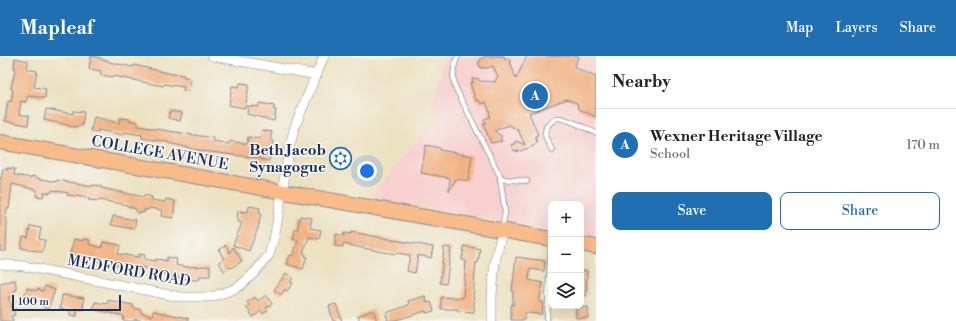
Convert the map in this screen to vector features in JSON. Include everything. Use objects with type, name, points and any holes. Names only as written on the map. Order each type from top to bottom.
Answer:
[{"type":"main road","name":"COLLEGE AVENUE","points":[[0,142],[548,239]]},
{"type":"main road","points":[[584,245],[596,247]]},
{"type":"street","points":[[212,56],[317,75]]},
{"type":"street","name":"MEDFORD ROAD","points":[[0,264],[24,266],[180,297],[197,298],[220,294],[240,286],[255,272],[269,255],[275,234],[290,145],[295,126],[324,56]]},
{"type":"street","points":[[492,321],[492,296],[495,262],[502,231]]},
{"type":"lane","points":[[458,56],[453,73],[455,87],[500,179],[505,212],[502,231]]},
{"type":"lane","points":[[552,150],[545,136],[545,130],[554,119],[562,118],[596,133]]},
{"type":"lane","points":[[500,179],[527,181]]},
{"type":"lane","points":[[547,321],[549,273]]},
{"type":"shaded area","points":[[444,56],[596,56],[596,238],[584,236],[584,201],[548,201],[548,229],[370,198],[440,112],[431,109]]},
{"type":"building","points":[[91,56],[118,64],[133,67],[134,65],[172,74],[184,75],[184,77],[191,79],[189,91],[183,91],[184,87],[164,84],[163,86],[113,76],[100,75],[101,71],[89,69]]},
{"type":"building","points":[[487,56],[504,56],[505,60],[509,58],[516,79],[527,56],[579,56],[574,67],[596,77],[596,117],[579,109],[577,103],[567,99],[529,113],[538,135],[535,136],[537,143],[534,144],[534,146],[517,152],[517,150],[514,151],[511,145],[516,141],[525,145],[518,130],[509,125],[494,131],[502,136],[500,138],[502,141],[491,143],[483,124],[486,123],[484,119],[490,117],[490,113],[486,102],[481,104],[479,100],[476,101],[470,83],[473,83],[472,79],[478,78],[479,81],[495,82],[498,76],[493,66],[481,68],[478,62],[481,61],[480,59]]},
{"type":"building","points":[[15,58],[28,61],[27,69],[37,71],[34,87],[46,89],[45,98],[29,96],[27,97],[26,102],[21,101],[19,114],[29,116],[28,125],[5,121],[8,101],[11,102],[13,90],[11,88],[16,68],[14,68]]},
{"type":"building","points":[[240,83],[249,84],[245,108],[229,105],[232,86],[239,87]]},
{"type":"building","points":[[259,103],[274,106],[274,110],[276,110],[274,121],[247,114],[248,106],[259,107]]},
{"type":"building","points":[[46,109],[73,114],[73,111],[84,112],[82,126],[68,126],[44,120]]},
{"type":"building","points":[[170,111],[182,113],[180,121],[168,118]]},
{"type":"building","points":[[94,117],[119,123],[120,118],[130,119],[130,121],[138,122],[138,126],[213,138],[213,141],[229,144],[230,141],[247,144],[248,137],[260,139],[262,130],[272,132],[270,140],[274,141],[269,161],[259,158],[203,151],[168,142],[142,138],[142,135],[124,132],[124,135],[98,130],[98,132],[91,131]]},
{"type":"building","points":[[426,145],[440,148],[440,150],[472,156],[468,181],[456,179],[449,191],[450,178],[421,173]]},
{"type":"building","points":[[7,168],[15,169],[14,175],[31,178],[32,176],[57,182],[57,180],[101,186],[101,188],[144,197],[145,195],[152,197],[151,200],[165,202],[166,199],[175,201],[173,218],[161,216],[162,210],[149,208],[148,210],[144,209],[145,212],[137,213],[136,209],[127,205],[100,200],[88,200],[89,198],[67,195],[68,193],[52,190],[51,193],[44,192],[43,197],[36,196],[37,190],[12,184],[9,209],[7,208],[5,220],[7,220],[6,251],[0,251],[0,178],[1,179],[3,169],[8,170]]},
{"type":"building","points":[[249,206],[260,208],[259,213],[261,214],[258,228],[249,251],[233,245],[242,223],[238,222],[239,219],[237,219],[238,211],[248,212]]},
{"type":"building","points":[[113,216],[136,220],[134,229],[111,225]]},
{"type":"building","points":[[300,216],[312,218],[310,228],[321,230],[319,239],[309,237],[303,253],[306,254],[305,257],[307,257],[303,269],[287,264],[290,255],[293,256],[298,240],[293,239],[295,229],[297,230]]},
{"type":"building","points":[[30,226],[41,228],[39,239],[45,240],[42,252],[21,248],[23,237],[28,238]]},
{"type":"building","points":[[351,232],[433,247],[431,258],[418,255],[415,273],[407,271],[410,255],[383,252],[343,244],[343,247],[335,246],[336,234],[344,236],[344,233],[351,234]]},
{"type":"building","points":[[74,239],[83,241],[83,239],[90,240],[89,244],[102,248],[103,242],[120,245],[118,254],[139,257],[139,254],[145,255],[144,259],[156,261],[156,259],[167,261],[167,257],[177,259],[176,265],[186,267],[210,266],[210,276],[200,276],[199,280],[192,280],[140,267],[139,270],[88,259],[87,262],[69,257]]},
{"type":"building","points":[[226,245],[230,253],[233,247],[242,261],[224,271],[219,262],[224,259],[219,250]]},
{"type":"building","points":[[464,246],[480,249],[478,263],[476,262],[473,298],[474,312],[458,311],[458,309],[441,309],[441,297],[463,298],[466,261],[462,260]]},
{"type":"building","points":[[444,247],[451,248],[446,284],[440,283]]},
{"type":"building","points":[[516,257],[545,261],[544,271],[530,269],[529,280],[543,283],[539,302],[543,302],[542,314],[525,313],[524,320],[511,320],[511,305],[513,305],[512,291]]},
{"type":"building","points":[[584,270],[587,271],[586,296],[584,296]]},
{"type":"building","points":[[286,273],[293,278],[290,282],[293,283],[287,291],[285,289],[281,295],[274,290]]},
{"type":"building","points":[[15,280],[17,290],[10,292],[11,297],[8,297],[15,315],[11,316],[13,321],[0,321],[0,283]]},
{"type":"building","points":[[45,286],[55,290],[48,309],[43,307],[44,303],[24,296],[27,288],[36,291],[37,289],[43,291]]},
{"type":"building","points":[[62,295],[84,298],[83,310],[77,309],[77,316],[70,315],[70,310],[60,309]]},
{"type":"building","points":[[266,295],[272,304],[266,308],[268,310],[263,314],[261,311],[253,317],[246,307],[249,305],[247,302],[255,297],[258,301]]},
{"type":"building","points":[[425,296],[427,303],[431,302],[434,311],[426,313],[426,311],[388,321],[386,313],[409,305],[408,301]]},
{"type":"building","points":[[108,300],[133,305],[133,308],[141,310],[141,313],[152,316],[153,311],[188,318],[188,321],[145,321],[135,319],[135,321],[123,321],[124,316],[93,309],[95,302],[107,304]]},
{"type":"building","points":[[336,304],[342,321],[333,321],[329,306]]},
{"type":"building","points":[[584,307],[588,307],[588,318],[576,318],[576,309],[584,309]]},
{"type":"building","points":[[373,310],[377,321],[360,321],[358,316]]},
{"type":"place","name":"Wexner Heritage Village","points":[[535,96]]},
{"type":"place","name":"Beth Jacob Synagogue","points":[[341,159]]}]
